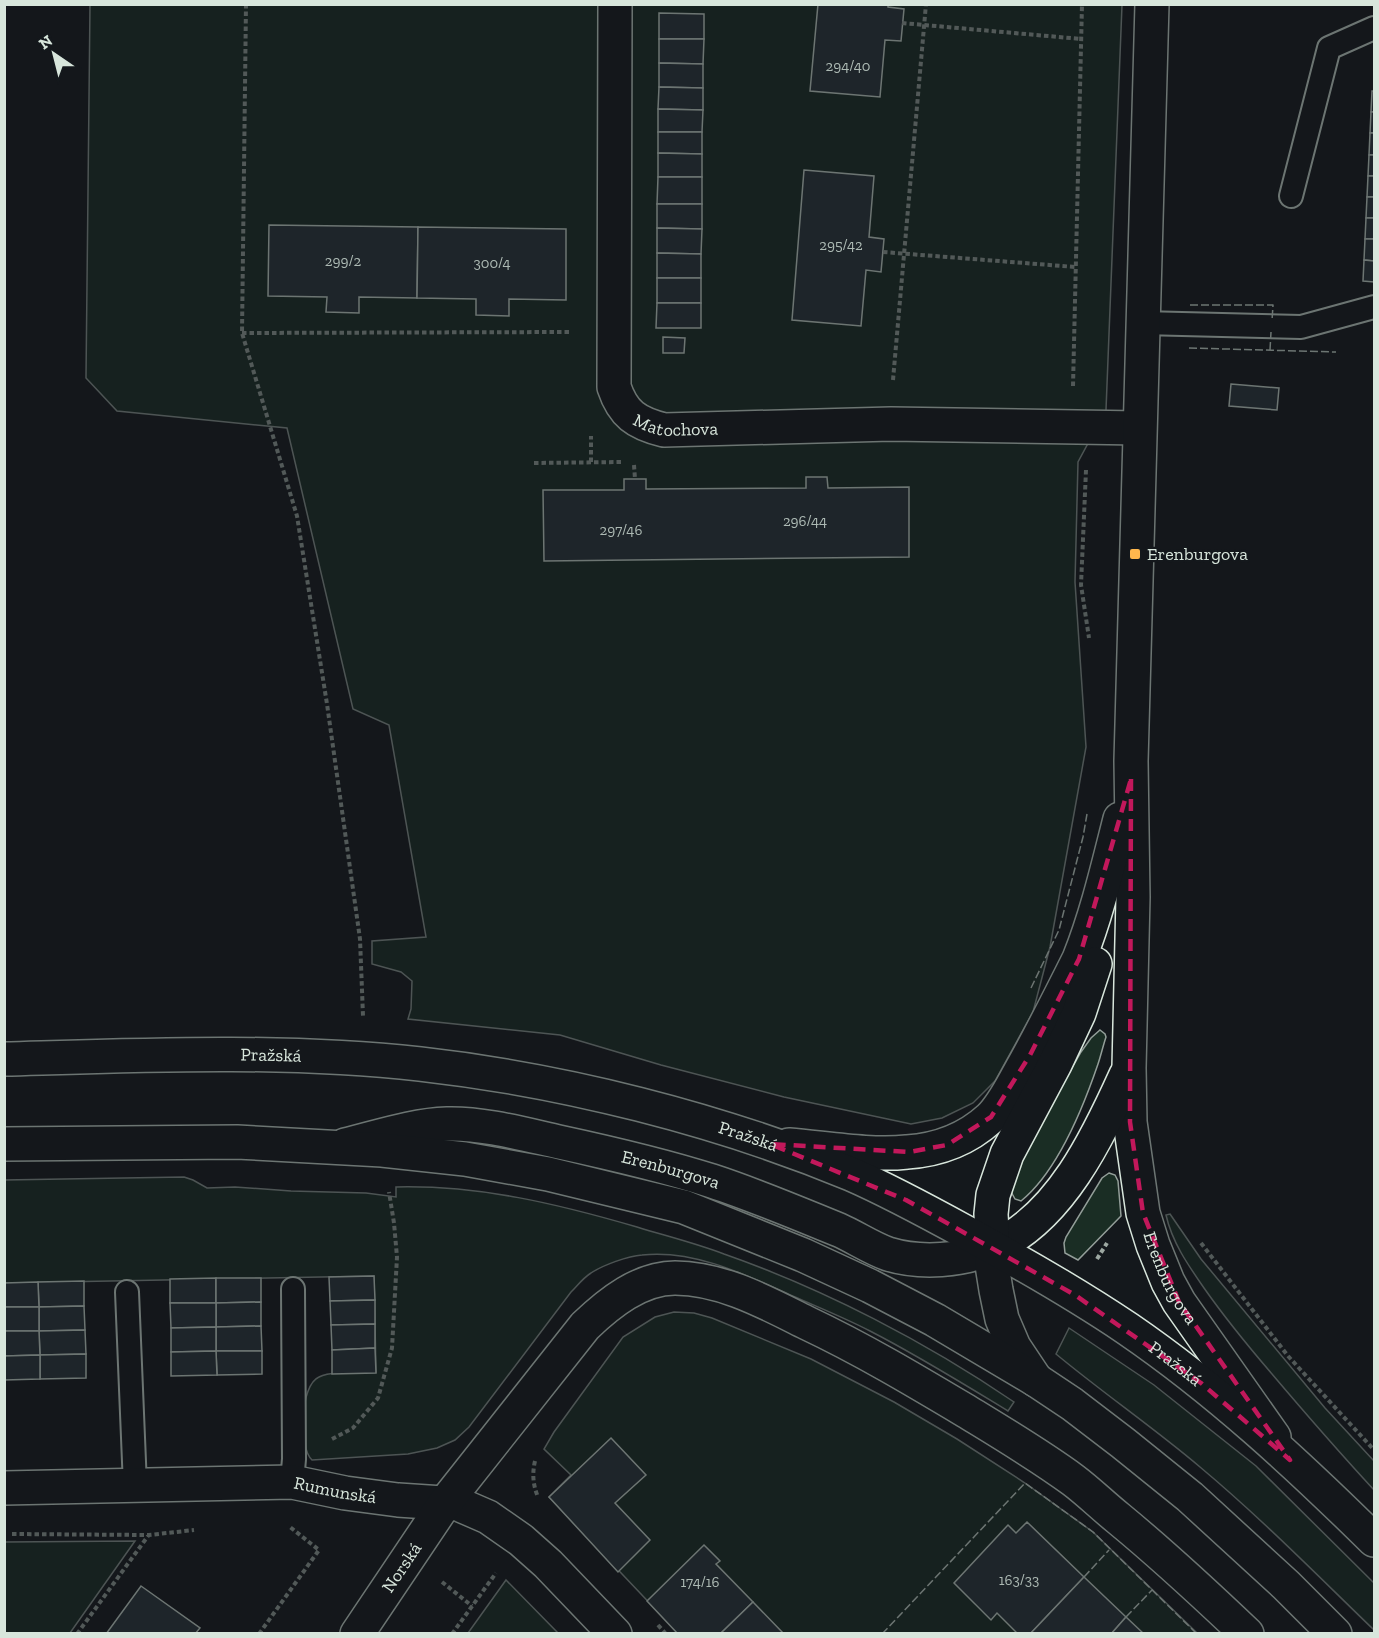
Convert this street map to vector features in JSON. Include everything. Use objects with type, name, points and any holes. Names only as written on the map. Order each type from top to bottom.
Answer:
[{"type":"street","name":"Matochova","points":[[615,4],[614,387],[620,404],[632,417],[648,426],[664,430],[891,424],[1139,428]]},
{"type":"street","name":"Erenburgova","points":[[1152,4],[1131,779],[1133,897],[1130,1122],[1143,1213],[1168,1282],[1179,1302],[1290,1460]]},
{"type":"street","name":"Erenburgova","points":[[770,1144],[889,1153],[909,1152],[947,1145],[962,1138],[991,1117],[1004,1101],[1030,1055],[1064,991],[1086,942],[1131,779]]},
{"type":"street","name":"Erenburgova","points":[[1036,1380],[1014,1347],[1002,1319],[992,1265],[993,1195],[1007,1154],[1055,1064],[1079,1013],[1091,980],[1101,934],[1105,878]]},
{"type":"street","name":"Pražská","points":[[4,1059],[211,1053],[293,1055],[420,1064],[528,1080],[626,1101],[770,1144],[852,1175],[906,1200],[1075,1295],[1129,1329],[1201,1383],[1325,1491],[1374,1540]]},
{"type":"street","name":"Erenburgova","points":[[338,1147],[429,1125],[468,1125],[509,1131],[643,1161],[713,1182],[841,1231],[885,1253],[921,1260],[954,1258],[993,1248],[1012,1238],[1033,1222],[1061,1191],[1091,1148],[1130,1068]]},
{"type":"street","points":[[4,1144],[237,1142],[382,1150],[465,1159],[548,1174],[684,1208],[803,1255],[870,1286],[935,1320],[1036,1380],[1072,1404],[1190,1497],[1286,1585],[1335,1634]]},
{"type":"street","points":[[445,1503],[569,1345],[600,1311],[635,1288],[673,1278],[694,1280],[745,1294],[842,1340],[900,1371],[1008,1437],[1073,1480],[1154,1548],[1247,1634]]},
{"type":"street","name":"Rumunská","points":[[4,1488],[135,1486],[293,1470],[355,1495],[458,1504],[488,1517],[513,1533],[548,1564],[615,1634]]},
{"type":"street","name":"Norská","points":[[357,1634],[445,1503]]},
{"type":"lane","points":[[1291,196],[1329,48],[1374,28]]},
{"type":"lane","points":[[1142,322],[1301,327],[1374,307]]},
{"type":"lane","points":[[293,1289],[293,1470]]},
{"type":"lane","points":[[127,1292],[135,1486]]},
{"type":"path","points":[[246,4],[242,333],[297,516],[327,704],[360,939],[363,1020]]},
{"type":"path","points":[[891,424],[890,413],[926,4]]},
{"type":"path","points":[[1073,387],[1082,4]]},
{"type":"path","points":[[902,23],[1081,39]]},
{"type":"path","points":[[883,252],[1075,267]]},
{"type":"path","points":[[242,333],[614,332]]},
{"type":"path","points":[[634,462],[635,479]]},
{"type":"path","points":[[1086,469],[1081,585],[1089,639]]},
{"type":"path","points":[[293,1470],[353,1428],[378,1398],[392,1348],[397,1257],[387,1182]]},
{"type":"path","points":[[1199,1240],[1288,1356],[1374,1450]]},
{"type":"path","points":[[536,1454],[533,1485],[538,1498]]},
{"type":"path","points":[[259,1634],[319,1550],[289,1526],[281,1524]]},
{"type":"path","points":[[4,1534],[149,1535],[195,1530]]},
{"type":"path","points":[[77,1634],[149,1535]]},
{"type":"path","points":[[435,1577],[472,1605],[452,1634]]},
{"type":"highlighted area","points":[[1131,779],[1130,1122],[1143,1213],[1179,1302],[1290,1460],[1201,1383],[1075,1295],[906,1200],[770,1144],[909,1152],[947,1145],[991,1117],[1030,1055],[1079,959]]},
{"type":"green space","points":[[90,5],[1122,5],[1106,410],[1078,462],[1075,582],[1086,747],[1050,947],[1033,1012],[995,1081],[973,1103],[942,1118],[911,1124],[784,1097],[661,1065],[560,1035],[408,1019],[411,1009],[412,981],[401,972],[372,964],[372,941],[426,937],[389,725],[353,709],[287,428],[117,411],[86,378]]},
{"type":"green space","points":[[1100,1030],[1106,1037],[1077,1119],[1046,1174],[1021,1201],[1015,1199],[1010,1190],[1012,1182],[1033,1137],[1081,1052]]},
{"type":"green space","points":[[1109,1173],[1115,1175],[1118,1181],[1121,1216],[1078,1260],[1065,1253],[1066,1237],[1102,1178]]},
{"type":"green space","points":[[184,1177],[207,1188],[235,1187],[366,1193],[396,1197],[396,1187],[458,1189],[548,1204],[607,1219],[713,1250],[837,1300],[946,1358],[1014,1402],[1008,1411],[922,1359],[870,1331],[740,1273],[682,1256],[642,1255],[609,1264],[583,1280],[571,1292],[469,1427],[455,1440],[437,1448],[408,1454],[312,1460],[305,1443],[303,1417],[308,1392],[313,1382],[319,1377],[332,1373],[376,1372],[374,1276],[5,1283],[4,1180]]},
{"type":"green space","points":[[1170,1214],[1201,1259],[1325,1408],[1374,1461],[1374,1490],[1263,1363],[1212,1299],[1176,1244],[1166,1215]]},
{"type":"green space","points":[[674,1312],[694,1313],[712,1318],[811,1359],[894,1402],[957,1439],[1025,1483],[1093,1532],[1197,1633],[678,1633],[549,1497],[571,1475],[544,1449],[623,1337],[655,1317]]},
{"type":"green space","points":[[1069,1328],[1154,1385],[1256,1466],[1374,1583],[1374,1630],[1223,1486],[1056,1354]]},
{"type":"green space","points":[[135,1541],[70,1633],[5,1633],[5,1542]]},
{"type":"green space","points":[[506,1580],[558,1633],[468,1633]]},
{"type":"building","points":[[818,4],[888,4],[888,7],[904,9],[901,41],[885,40],[880,97],[810,91]]},
{"type":"building","points":[[659,13],[704,14],[704,39],[659,39]]},
{"type":"building","points":[[659,39],[704,39],[703,64],[659,63]]},
{"type":"building","points":[[659,63],[703,64],[703,88],[659,87]]},
{"type":"building","points":[[659,87],[703,88],[703,110],[658,109]]},
{"type":"building","points":[[1372,91],[1374,91],[1374,112],[1371,112]]},
{"type":"building","points":[[658,109],[703,110],[702,132],[658,132]]},
{"type":"building","points":[[1371,112],[1374,112],[1374,133],[1370,133]]},
{"type":"building","points":[[658,132],[702,132],[702,154],[658,153]]},
{"type":"building","points":[[1370,133],[1374,133],[1374,155],[1369,155]]},
{"type":"building","points":[[658,153],[702,154],[702,177],[658,177]]},
{"type":"building","points":[[1369,155],[1374,155],[1374,176],[1368,176]]},
{"type":"building","points":[[804,170],[874,176],[869,237],[884,239],[881,272],[866,270],[861,326],[792,320]]},
{"type":"building","points":[[1368,176],[1374,176],[1374,197],[1367,197]]},
{"type":"building","points":[[658,177],[702,177],[702,204],[657,204]]},
{"type":"building","points":[[1367,197],[1374,197],[1374,218],[1366,218]]},
{"type":"building","points":[[657,204],[702,204],[702,229],[657,228]]},
{"type":"building","points":[[1366,218],[1374,218],[1374,239],[1365,239]]},
{"type":"building","points":[[269,225],[418,227],[417,298],[359,297],[359,313],[326,312],[327,297],[268,296]]},
{"type":"building","points":[[418,227],[566,229],[566,300],[509,299],[509,316],[476,315],[476,299],[417,298]]},
{"type":"building","points":[[657,228],[702,229],[701,254],[657,253]]},
{"type":"building","points":[[1365,239],[1374,239],[1374,261],[1364,260]]},
{"type":"building","points":[[657,253],[701,254],[701,278],[657,278]]},
{"type":"building","points":[[1364,260],[1374,261],[1374,282],[1363,281]]},
{"type":"building","points":[[657,278],[701,278],[701,303],[657,303]]},
{"type":"building","points":[[657,303],[701,303],[701,328],[656,328]]},
{"type":"building","points":[[663,337],[685,338],[684,353],[663,353]]},
{"type":"building","points":[[1231,384],[1279,388],[1277,410],[1229,406]]},
{"type":"building","points":[[806,477],[827,477],[828,488],[909,487],[909,557],[544,561],[543,490],[624,490],[624,479],[646,479],[646,489],[806,488]]},
{"type":"building","points":[[374,1276],[375,1300],[330,1301],[329,1277]]},
{"type":"building","points":[[216,1278],[216,1303],[170,1303],[170,1279]]},
{"type":"building","points":[[216,1278],[261,1278],[261,1302],[216,1303]]},
{"type":"building","points":[[84,1281],[84,1306],[39,1307],[38,1282]]},
{"type":"building","points":[[38,1282],[39,1307],[4,1307],[4,1283]]},
{"type":"building","points":[[375,1300],[375,1324],[331,1325],[330,1301]]},
{"type":"building","points":[[261,1302],[261,1326],[216,1327],[216,1303]]},
{"type":"building","points":[[170,1303],[216,1303],[216,1327],[171,1328]]},
{"type":"building","points":[[84,1306],[85,1330],[39,1331],[39,1307]]},
{"type":"building","points":[[4,1307],[39,1307],[39,1331],[4,1331]]},
{"type":"building","points":[[375,1324],[375,1348],[332,1350],[331,1325]]},
{"type":"building","points":[[261,1326],[262,1351],[216,1351],[216,1327]]},
{"type":"building","points":[[216,1327],[216,1351],[171,1352],[171,1328]]},
{"type":"building","points":[[85,1330],[86,1354],[40,1355],[39,1331]]},
{"type":"building","points":[[4,1331],[39,1331],[40,1355],[4,1356]]},
{"type":"building","points":[[375,1348],[376,1373],[332,1374],[332,1350]]},
{"type":"building","points":[[216,1351],[262,1351],[262,1374],[217,1375]]},
{"type":"building","points":[[216,1351],[217,1375],[171,1376],[171,1352]]},
{"type":"building","points":[[86,1354],[86,1378],[40,1379],[40,1355]]},
{"type":"building","points":[[40,1355],[40,1379],[4,1380],[4,1356]]},
{"type":"building","points":[[611,1438],[646,1475],[615,1503],[650,1540],[618,1572],[549,1497]]},
{"type":"building","points":[[1027,1522],[1084,1577],[1030,1634],[1018,1634],[997,1613],[991,1620],[954,1583],[1008,1525],[1016,1533]]},
{"type":"building","points":[[704,1545],[720,1561],[716,1564],[753,1602],[720,1634],[678,1634],[647,1601]]},
{"type":"building","points":[[1084,1577],[1126,1617],[1111,1634],[1030,1634]]},
{"type":"building","points":[[141,1586],[200,1628],[195,1634],[106,1634]]},
{"type":"building","points":[[753,1602],[784,1634],[720,1634]]},
{"type":"building","points":[[1126,1617],[1144,1634],[1111,1634]]},
{"type":"fence","points":[[1190,305],[1273,305],[1272,321]]},
{"type":"fence","points":[[1270,350],[1271,332]]},
{"type":"fence","points":[[1189,348],[1336,352]]},
{"type":"fence","points":[[1031,988],[1059,930],[1087,814]]},
{"type":"fence","points":[[882,1634],[1025,1483],[1093,1532],[1197,1634]]},
{"type":"fence","points":[[1084,1577],[1109,1550]]},
{"type":"fence","points":[[1126,1617],[1152,1590]]},
{"type":"place","name":"Erenburgova","points":[[1135,554]]}]
